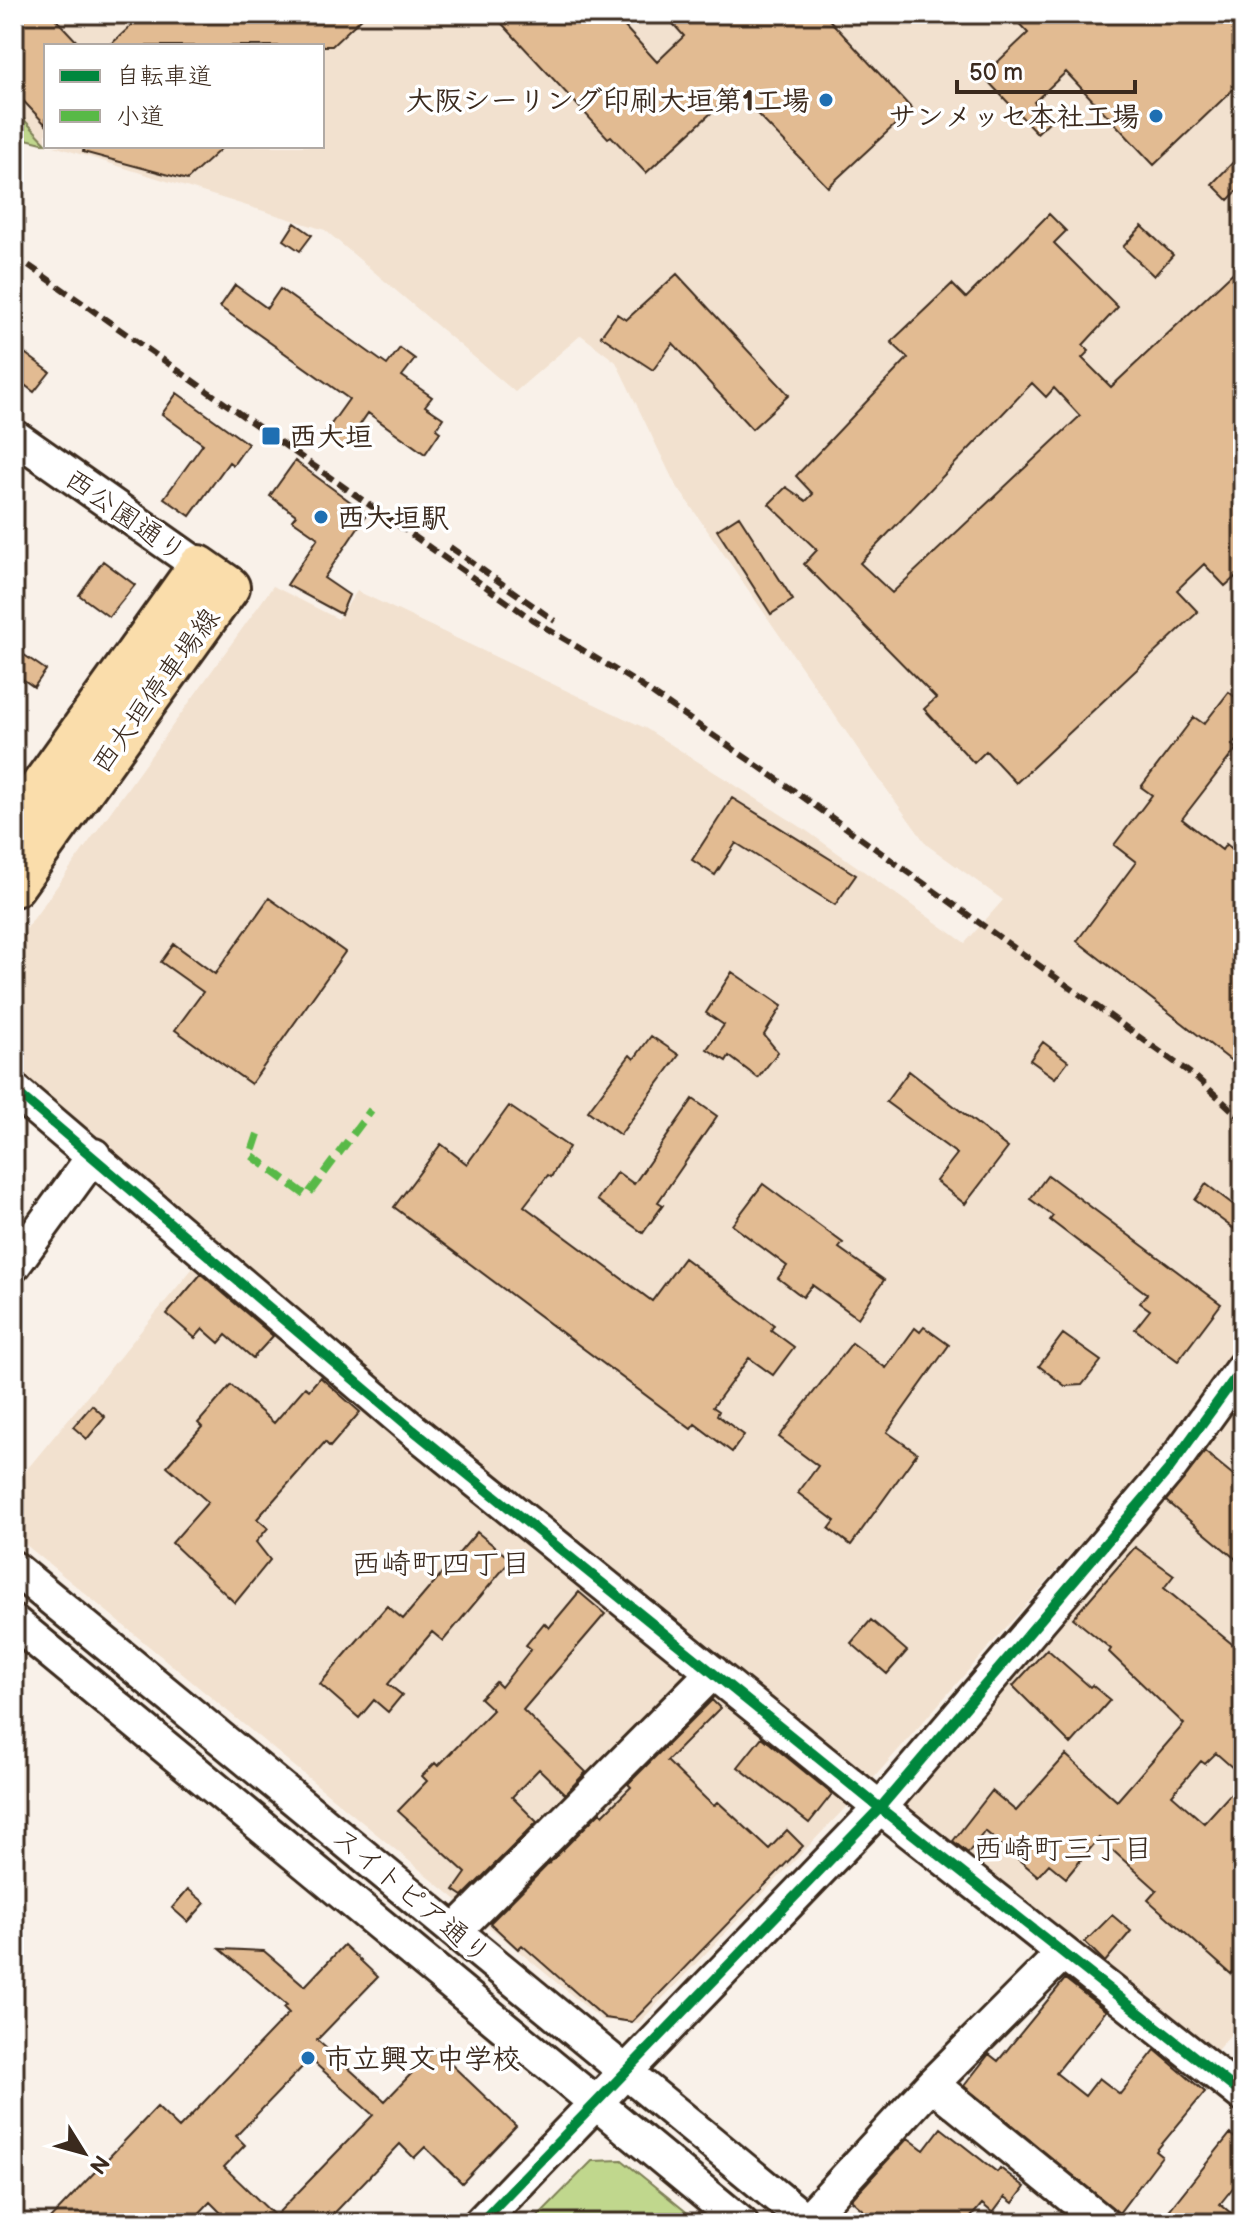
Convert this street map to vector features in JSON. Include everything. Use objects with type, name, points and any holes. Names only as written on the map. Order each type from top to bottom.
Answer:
[{"type":"main road","name":"西大垣停車場線","points":[[14,824],[214,576]]},
{"type":"main road","name":"西大垣停車場線","points":[[14,886],[214,576]]},
{"type":"street","name":"西公園通り","points":[[14,436],[214,576]]},
{"type":"street","points":[[14,1090],[94,1155],[413,1430],[880,1808],[1243,2095]]},
{"type":"street","points":[[14,1265],[94,1155]]},
{"type":"street","points":[[480,2223],[880,1808],[1169,1469],[1243,1367]]},
{"type":"street","name":"スイトピア通り","points":[[14,1568],[807,2222]]},
{"type":"street","points":[[47,1595],[17,1630],[741,2223]]},
{"type":"street","points":[[456,1930],[713,1672]]},
{"type":"street","points":[[807,2222],[932,2084],[1063,1953]]},
{"type":"street","points":[[932,2084],[1103,2223]]},
{"type":"shaded area","points":[[14,14],[1243,14],[1243,1346],[1172,1439],[871,1781],[639,2023],[602,2020],[14,1535],[14,1485],[216,1240],[14,1068],[14,946],[273,586],[338,619],[357,591],[645,728],[804,829],[965,943],[1003,900],[927,845],[869,765],[674,482],[616,362],[581,335],[515,392],[325,230],[60,148],[324,148],[324,44],[44,44],[44,141],[14,108]]},
{"type":"shaded area","points":[[1243,1390],[1243,2020],[1213,2055],[904,1808],[942,1752]]},
{"type":"green space","points":[[14,109],[44,144],[14,136]]},
{"type":"green space","points":[[622,2160],[700,2223],[531,2223],[592,2161]]},
{"type":"building","points":[[14,14],[51,14],[79,44],[44,44],[44,123],[14,91]]},
{"type":"building","points":[[144,14],[366,14],[332,46],[111,44]]},
{"type":"building","points":[[493,14],[613,14],[657,62],[684,36],[664,14],[824,14],[912,109],[828,187],[735,91],[646,173],[611,136],[608,138]]},
{"type":"building","name":"サンメッセ本社工場","points":[[1010,14],[1243,14],[1243,80],[1154,165],[1066,72],[1034,102],[1051,120],[1037,133],[983,76],[1028,33]]},
{"type":"building","points":[[84,148],[222,148],[187,180],[83,152]]},
{"type":"building","points":[[1243,152],[1243,185],[1228,200],[1212,184]]},
{"type":"building","points":[[1049,214],[1066,231],[1054,243],[1118,307],[1083,345],[1089,351],[1082,358],[1111,387],[1243,263],[1243,570],[1225,586],[1204,564],[1177,590],[1198,612],[1016,783],[986,751],[974,763],[924,709],[936,698],[804,564],[817,550],[769,504],[786,487],[806,501],[813,494],[796,476],[908,358],[891,342],[952,284],[966,298]],"holes":[[[1032,383],[1046,397],[1054,388],[1080,416],[892,593],[860,563]]]},
{"type":"building","points":[[295,223],[312,235],[300,251],[284,240]]},
{"type":"building","points":[[1142,226],[1173,255],[1154,276],[1123,247]]},
{"type":"building","points":[[677,274],[789,395],[752,429],[673,343],[653,370],[601,336],[617,314],[626,320]]},
{"type":"building","points":[[235,285],[267,308],[280,289],[387,365],[400,348],[415,359],[402,376],[432,397],[425,406],[443,418],[436,429],[440,432],[425,454],[368,413],[344,448],[324,434],[349,399],[220,307]]},
{"type":"building","points":[[14,345],[50,372],[34,392],[14,377]]},
{"type":"building","points":[[177,393],[248,444],[233,465],[229,462],[190,516],[164,498],[203,444],[162,414]]},
{"type":"building","points":[[295,461],[367,514],[324,578],[349,595],[341,614],[287,585],[318,538],[292,520],[296,515],[270,496]]},
{"type":"building","points":[[739,516],[793,600],[771,614],[717,530]]},
{"type":"building","points":[[103,561],[135,585],[109,617],[79,595]]},
{"type":"building","points":[[14,648],[46,670],[34,687],[14,673]]},
{"type":"building","points":[[1229,692],[1243,704],[1243,731],[1232,745],[1236,749],[1182,819],[1222,850],[1226,844],[1243,857],[1243,1070],[1077,941],[1136,862],[1114,845],[1152,795],[1141,787],[1194,717],[1204,724]]},
{"type":"building","points":[[732,798],[856,875],[835,905],[736,843],[715,875],[692,860]]},
{"type":"building","points":[[269,898],[345,952],[251,1084],[175,1030],[203,992],[161,962],[174,944],[215,974]]},
{"type":"building","points":[[732,972],[782,1006],[764,1035],[778,1052],[758,1078],[729,1056],[726,1061],[707,1049],[724,1025],[706,1013]]},
{"type":"building","points":[[651,1036],[679,1055],[620,1135],[588,1111],[630,1055],[634,1059]]},
{"type":"building","points":[[1043,1042],[1068,1061],[1055,1078],[1030,1060]]},
{"type":"building","points":[[909,1071],[1008,1148],[965,1204],[936,1181],[957,1154],[886,1102]]},
{"type":"building","points":[[693,1099],[717,1116],[658,1202],[663,1205],[643,1233],[597,1200],[617,1172],[634,1184]]},
{"type":"building","points":[[509,1106],[569,1147],[551,1177],[548,1175],[524,1206],[652,1301],[684,1258],[774,1325],[771,1330],[794,1347],[773,1375],[749,1358],[713,1407],[719,1411],[717,1415],[744,1435],[732,1452],[695,1424],[691,1429],[394,1207],[441,1144],[467,1164]]},
{"type":"building","points":[[1048,1175],[1221,1304],[1178,1361],[1135,1329],[1150,1310],[1140,1303],[1147,1294],[1050,1220],[1053,1216],[1030,1199]]},
{"type":"building","points":[[763,1184],[843,1243],[839,1248],[884,1280],[858,1318],[812,1285],[803,1297],[778,1278],[787,1266],[732,1225]]},
{"type":"building","points":[[1206,1184],[1243,1212],[1234,1229],[1195,1200]]},
{"type":"building","points":[[201,1274],[273,1336],[253,1358],[226,1335],[219,1343],[203,1329],[195,1338],[167,1314]]},
{"type":"building","points":[[924,1327],[949,1345],[887,1432],[917,1453],[851,1545],[829,1529],[835,1521],[798,1493],[818,1466],[779,1437],[852,1343],[886,1368],[915,1328],[920,1332]]},
{"type":"building","points":[[1063,1334],[1101,1361],[1082,1385],[1065,1386],[1039,1366]]},
{"type":"building","points":[[320,1377],[360,1412],[330,1447],[325,1442],[257,1519],[268,1528],[256,1542],[270,1560],[235,1603],[172,1543],[208,1502],[167,1466],[202,1427],[198,1423],[231,1385],[274,1423],[305,1387],[309,1390]]},
{"type":"building","points":[[92,1405],[105,1417],[87,1439],[73,1427]]},
{"type":"building","points":[[1205,1452],[1243,1483],[1243,1565],[1166,1501]]},
{"type":"building","points":[[477,1532],[511,1560],[443,1641],[432,1632],[388,1684],[402,1695],[388,1712],[374,1700],[359,1718],[320,1684],[387,1606],[403,1619]]},
{"type":"building","points":[[1135,1547],[1174,1575],[1164,1588],[1243,1653],[1243,1777],[1216,1753],[1205,1764],[1201,1761],[1172,1795],[1204,1823],[1243,1780],[1243,1961],[1231,1974],[1148,1900],[1157,1890],[1099,1838],[1066,1878],[1049,1864],[1038,1876],[985,1831],[968,1853],[953,1841],[992,1791],[1016,1811],[1066,1755],[1117,1801],[1184,1724],[1109,1652],[1111,1649],[1073,1618]]},
{"type":"building","points":[[579,1592],[605,1614],[523,1710],[586,1772],[565,1794],[539,1769],[512,1797],[537,1822],[463,1896],[454,1890],[466,1873],[398,1811],[427,1781],[422,1776],[435,1763],[438,1766],[493,1710],[480,1698],[496,1682],[501,1687],[531,1649],[526,1645],[544,1623],[549,1628]]},
{"type":"building","points":[[871,1620],[907,1651],[887,1674],[851,1643]]},
{"type":"building","points":[[1047,1649],[1090,1687],[1092,1685],[1110,1700],[1071,1744],[1013,1686]]},
{"type":"building","points":[[712,1700],[720,1708],[667,1761],[714,1806],[718,1802],[769,1849],[787,1830],[803,1846],[632,2022],[605,2018],[522,1945],[518,1949],[490,1923],[600,1812],[603,1815],[631,1787],[628,1784]]},
{"type":"building","points":[[762,1737],[832,1794],[809,1823],[738,1767]]},
{"type":"building","points":[[188,1889],[205,1903],[188,1922],[172,1908]]},
{"type":"building","points":[[1112,1915],[1131,1931],[1105,1962],[1085,1942]]},
{"type":"building","points":[[344,1945],[378,1977],[317,2040],[385,2101],[435,2049],[516,2126],[462,2183],[425,2147],[414,2158],[400,2144],[325,2223],[231,2223],[210,2202],[190,2223],[46,2223],[157,2107],[179,2128],[289,2013],[284,2008],[287,2005],[220,1949],[264,1951],[305,1986]],"holes":[[[310,2059],[373,2115],[275,2216],[224,2167],[245,2145],[236,2136]]]},
{"type":"building","points":[[1065,1979],[1106,2011],[1056,2073],[1085,2096],[1099,2078],[1120,2094],[1155,2050],[1205,2092],[1156,2151],[1162,2156],[1119,2213],[964,2086],[989,2054],[998,2061]]},
{"type":"building","points":[[941,2128],[997,2172],[1000,2168],[1025,2187],[1013,2203],[1005,2197],[993,2213],[982,2204],[966,2223],[878,2223],[851,2200],[908,2138],[924,2150]]},
{"type":"building","points":[[1230,2134],[1243,2144],[1243,2175],[1220,2204],[1243,2223],[1159,2223]]},
{"type":"railway","points":[[14,255],[533,620],[637,683],[793,790],[1197,1078],[1243,1120]]},
{"type":"railway","points":[[450,547],[555,621]]},
{"type":"marked path","points":[[258,1134],[251,1155],[307,1196],[371,1110]]},
{"type":"cycle path","points":[[14,1090],[413,1430],[880,1808],[1243,2095]]},
{"type":"cycle path","points":[[480,2223],[880,1808],[1169,1469],[1243,1367]]},
{"type":"place","name":"大阪シーリング印刷大垣第1工場","points":[[826,100]]},
{"type":"place","name":"サンメッセ本社工場","points":[[1156,116]]},
{"type":"place","name":"西大垣","points":[[271,436]]},
{"type":"place","name":"西大垣駅","points":[[321,517]]},
{"type":"place","name":"市立興文中学校","points":[[308,2058]]},
{"type":"district","name":"西崎町四丁目","points":[[441,1564]]},
{"type":"district","name":"西崎町三丁目","points":[[1063,1849]]}]
